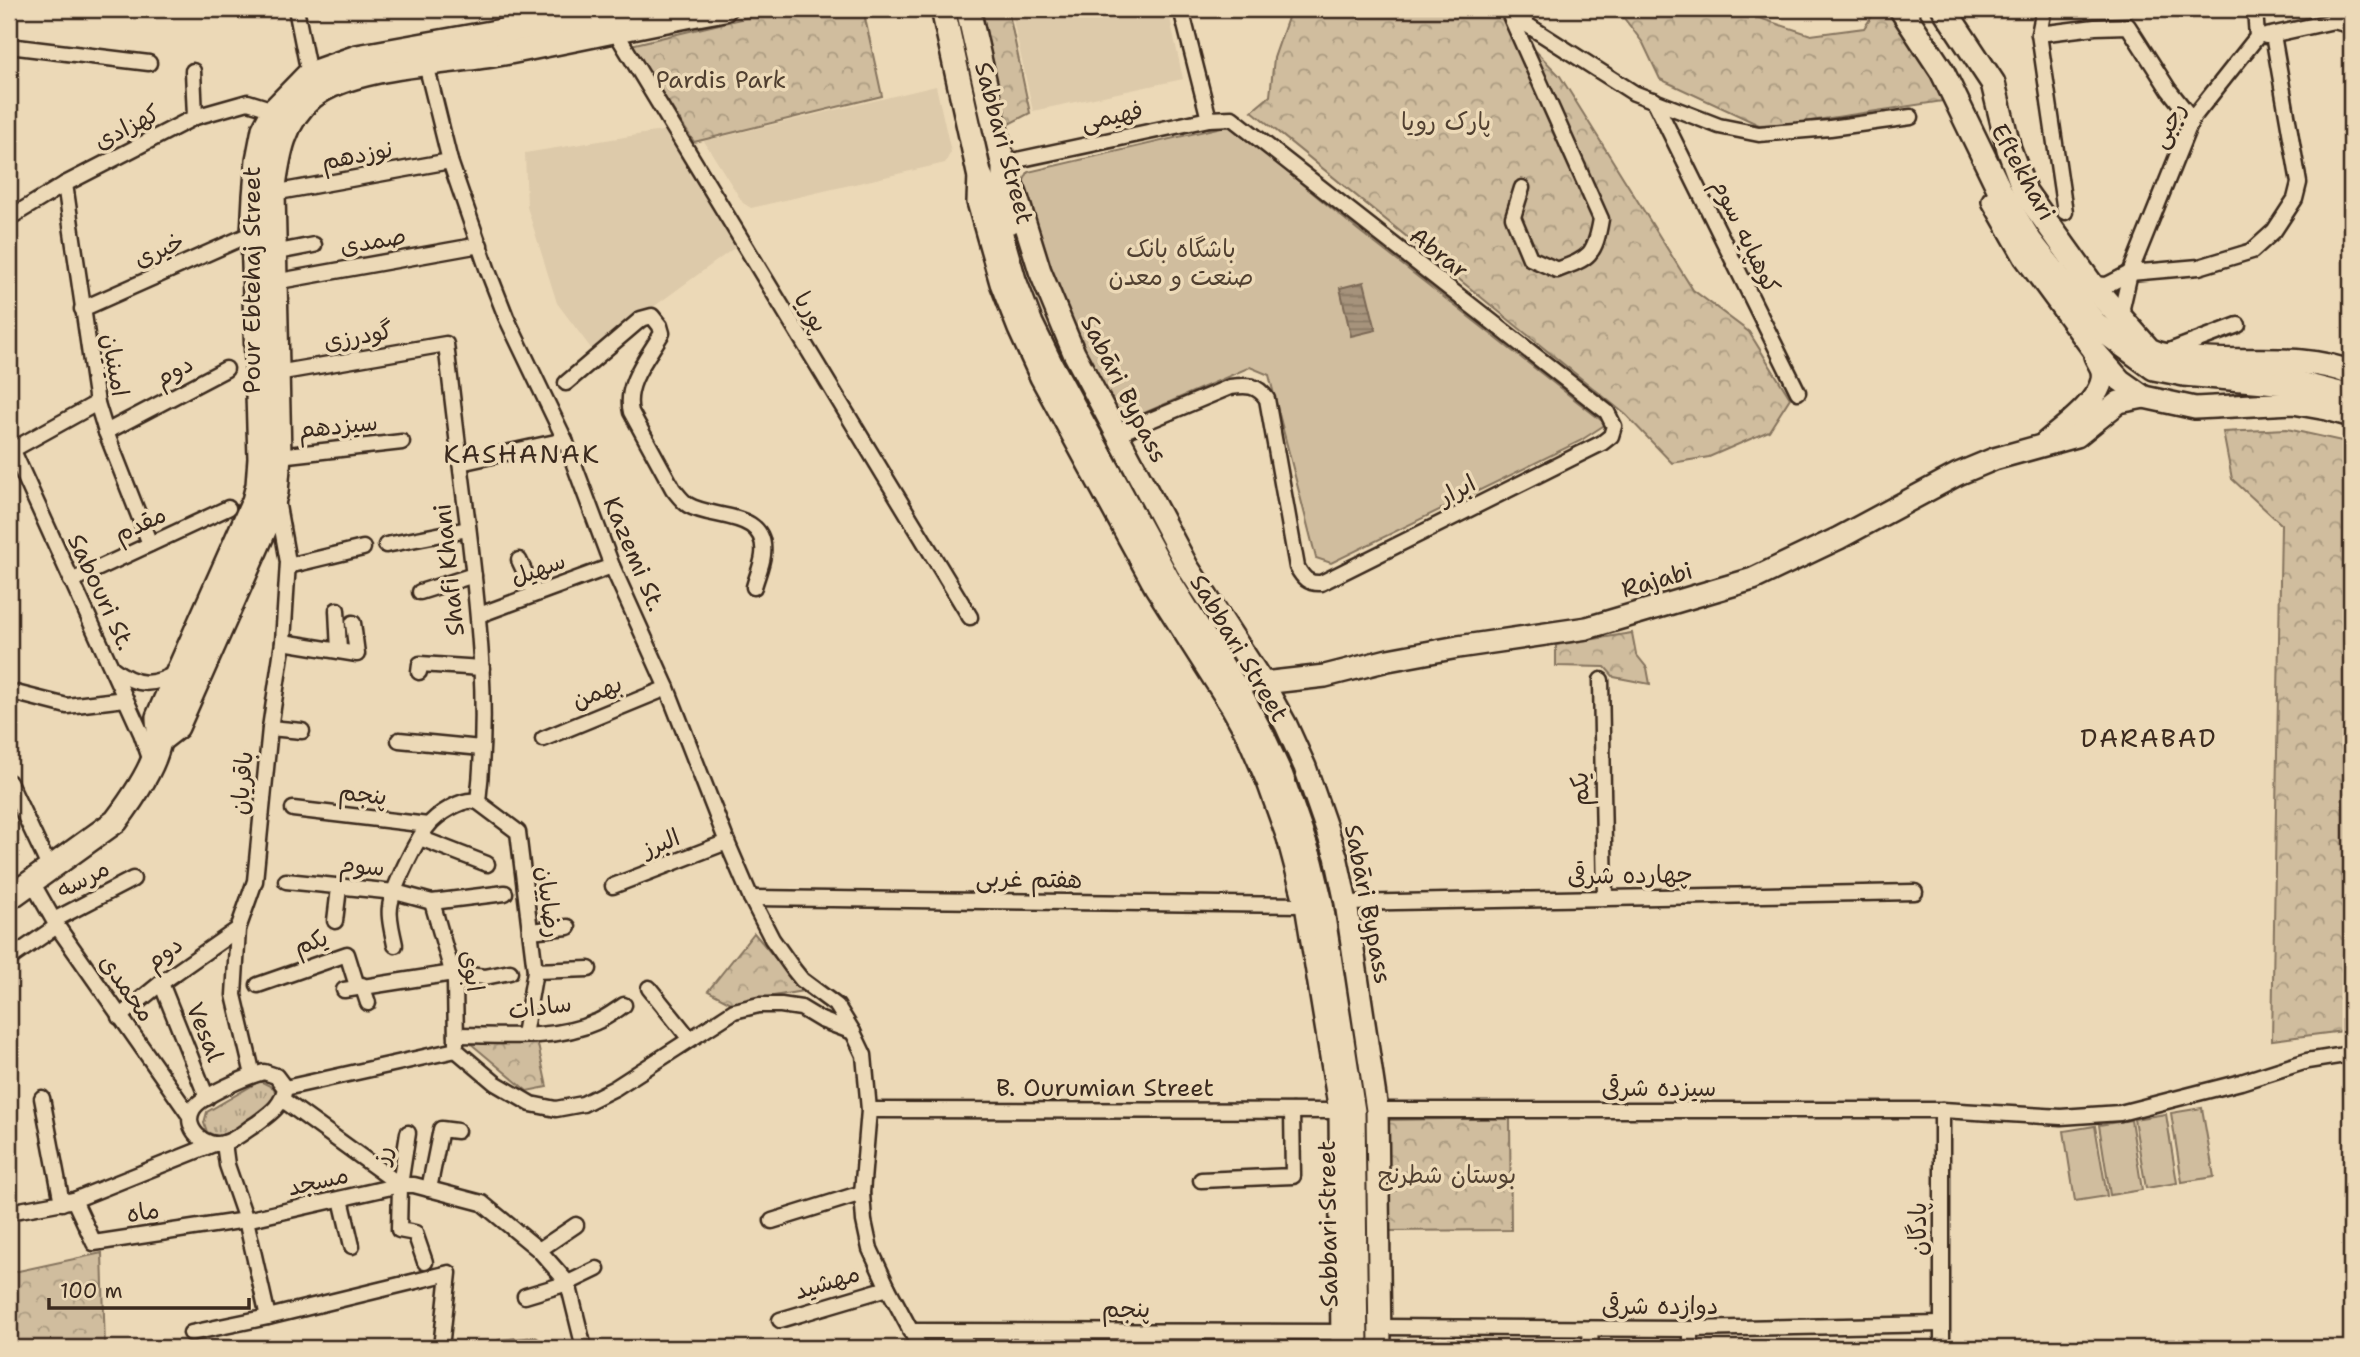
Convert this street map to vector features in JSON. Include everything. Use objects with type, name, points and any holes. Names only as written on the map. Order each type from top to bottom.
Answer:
[{"type":"main road","name":"Pour Ebtehaj Street","points":[[155,751],[177,727],[267,524],[276,492],[279,456],[273,193],[278,153],[286,130],[299,110],[331,86],[355,76],[426,64],[490,44],[617,17],[724,9]]},
{"type":"main road","name":"Sabbari Street","points":[[943,9],[979,173],[990,200],[1014,281],[1051,365],[1167,579],[1243,699],[1281,776],[1327,904],[1359,1111],[1367,1348]]},
{"type":"main road","name":"Eftekhari","points":[[1901,9],[1942,71],[2004,199],[2030,241],[2097,326],[2154,368],[2183,374],[2300,384],[2351,397]]},
{"type":"main road","name":"Eftekhari","points":[[1944,9],[1993,83],[2009,149],[2025,192],[2091,284],[2149,350],[2159,355]]},
{"type":"main road","points":[[971,15],[1003,165],[1004,198],[1043,318],[1177,572],[1253,691],[1274,732],[1297,784],[1322,860],[1327,904]]},
{"type":"main road","name":"Pour Ebtehaj Street","points":[[9,898],[116,821],[143,781],[155,751],[158,717],[243,529],[258,485],[260,458],[253,233],[258,160],[264,129],[274,110],[309,74],[357,57],[490,44]]},
{"type":"main road","points":[[1942,71],[1959,74],[1968,71],[1975,56]]},
{"type":"main road","points":[[962,91],[986,86]]},
{"type":"main road","points":[[1960,112],[1979,170],[1995,205],[2025,257],[2092,348],[2120,380],[2144,397],[2195,408],[2293,403],[2351,416]]},
{"type":"main road","name":"Sabāri Bypass","points":[[1003,165],[1016,194],[1040,271],[1074,354],[1187,566],[1263,683],[1286,726],[1317,799],[1336,856],[1327,904]]},
{"type":"main road","name":"Rajabi","points":[[2041,446],[2097,393],[2102,371],[2092,348]]},
{"type":"main road","points":[[2159,355],[2206,361],[2309,363],[2350,372]]},
{"type":"main road","name":"Rajabi","points":[[1263,683],[1325,676],[1458,647],[1587,628],[1707,594],[1753,579],[1802,556],[1958,474],[1994,459],[2077,436],[2119,402],[2144,397]]},
{"type":"main road","name":"Sabbari Street","points":[[1347,1343],[1359,1111]]},
{"type":"main road","points":[[1359,1111],[1379,1338]]},
{"type":"street","points":[[296,9],[309,74]]},
{"type":"street","points":[[1181,9],[1209,119]]},
{"type":"street","points":[[2044,9],[2039,34],[2065,212]]},
{"type":"street","points":[[2255,9],[2258,37],[2333,21],[2351,26]]},
{"type":"street","points":[[1508,11],[1634,93],[1719,126],[1759,134],[1911,117]]},
{"type":"street","points":[[1508,11],[1601,219],[1597,244],[1582,261],[1557,270],[1530,258],[1513,218],[1522,188]]},
{"type":"street","name":"پوریا","points":[[617,17],[970,617]]},
{"type":"street","points":[[2039,34],[2128,26],[2169,90],[2192,119]]},
{"type":"street","points":[[2091,284],[2107,285],[2130,273],[2199,267],[2252,251],[2274,231],[2295,199],[2299,183],[2273,35]]},
{"type":"street","name":"رجبی","points":[[2127,327],[2122,308],[2130,273],[2192,119],[2258,37]]},
{"type":"street","points":[[9,46],[149,63]]},
{"type":"street","name":"Kazemi St.","points":[[426,64],[450,160],[506,317],[565,440],[612,566],[667,688],[751,898],[772,939],[794,970],[802,980],[837,1006],[864,1055],[869,1110],[862,1193],[864,1221],[870,1249],[920,1348]]},
{"type":"street","points":[[193,71],[195,117]]},
{"type":"street","name":"کوهپایه سوم","points":[[1654,100],[1798,392]]},
{"type":"street","name":"کهزادی","points":[[9,218],[65,184],[195,117],[248,102],[274,110]]},
{"type":"street","name":"فهیمی","points":[[1003,165],[1209,119],[1232,118]]},
{"type":"street","name":"ابرار","points":[[1117,434],[1230,387],[1248,385],[1262,391],[1267,399],[1297,567],[1303,577],[1312,584],[1321,583],[1602,443],[1611,436],[1614,426],[1608,412],[1232,118]]},
{"type":"street","name":"نوزدهم","points":[[273,193],[450,160]]},
{"type":"street","name":"امینیان","points":[[65,184],[97,403],[150,544]]},
{"type":"street","name":"خیری","points":[[82,309],[253,233]]},
{"type":"street","points":[[273,253],[314,245]]},
{"type":"street","name":"صمدی","points":[[274,282],[480,245]]},
{"type":"street","points":[[566,383],[641,319],[652,316],[656,320],[662,333],[631,386],[628,401],[631,412],[680,498],[688,505],[741,519],[760,535],[763,555],[754,587]]},
{"type":"street","points":[[2159,355],[2238,325]]},
{"type":"street","name":"گودرزی","points":[[277,373],[446,344]]},
{"type":"street","name":"Shafi Khani","points":[[446,344],[479,615],[482,668],[479,797]]},
{"type":"street","name":"دوم","points":[[106,432],[226,369]]},
{"type":"street","points":[[10,446],[97,403]]},
{"type":"street","points":[[460,463],[565,440]]},
{"type":"street","name":"سیزدهم","points":[[279,456],[402,442]]},
{"type":"street","name":"Sabouri St.","points":[[10,446],[14,469],[71,580],[141,733],[155,751]]},
{"type":"street","name":"باقریان","points":[[253,1075],[234,995],[238,929],[255,880],[270,728],[283,642],[288,566],[276,492]]},
{"type":"street","name":"مقدم","points":[[71,580],[228,508]]},
{"type":"street","points":[[386,545],[468,529]]},
{"type":"street","points":[[288,566],[363,548]]},
{"type":"street","points":[[519,560],[535,594]]},
{"type":"street","name":"سهیل","points":[[479,615],[612,566]]},
{"type":"street","points":[[420,592],[474,575]]},
{"type":"street","points":[[337,610],[339,650]]},
{"type":"street","points":[[283,642],[357,654],[353,623]]},
{"type":"street","points":[[111,667],[126,679],[144,683],[167,678],[181,670]]},
{"type":"street","points":[[420,668],[482,668]]},
{"type":"street","name":"یکم","points":[[1601,680],[1605,898]]},
{"type":"street","name":"بهمن","points":[[543,739],[667,688]]},
{"type":"street","points":[[12,692],[66,706],[125,699]]},
{"type":"street","points":[[270,728],[302,731]]},
{"type":"street","points":[[399,740],[481,748]]},
{"type":"street","name":"محمدی","points":[[9,782],[56,923],[190,1116],[191,1128],[197,1137],[219,1144]]},
{"type":"street","points":[[394,945],[389,908],[424,831],[459,803],[479,797]]},
{"type":"street","name":"رضاییان","points":[[479,797],[518,832],[535,971],[524,1035]]},
{"type":"street","name":"پنجم","points":[[293,808],[424,831],[487,863]]},
{"type":"street","name":"البرز","points":[[613,886],[727,842]]},
{"type":"street","name":"مرسه","points":[[9,959],[56,923],[133,879]]},
{"type":"street","name":"سوم","points":[[286,881],[395,892],[432,902]]},
{"type":"street","points":[[335,921],[339,888]]},
{"type":"street","name":"چهارده شرقی","points":[[1327,904],[1915,892]]},
{"type":"street","points":[[432,902],[505,893]]},
{"type":"street","name":"هفتم غربی","points":[[751,898],[1327,904]]},
{"type":"street","name":"ابوی","points":[[432,902],[456,982],[456,1042]]},
{"type":"street","points":[[530,931],[568,927]]},
{"type":"street","name":"دوم","points":[[120,1017],[160,983],[238,929]]},
{"type":"street","name":"یکم","points":[[258,985],[347,954],[354,987]]},
{"type":"street","points":[[535,971],[589,969]]},
{"type":"street","points":[[354,987],[453,972],[485,977],[510,972]]},
{"type":"street","name":"Vesal","points":[[160,983],[207,1098]]},
{"type":"street","points":[[354,987],[368,1003]]},
{"type":"street","points":[[649,988],[690,1039]]},
{"type":"street","name":"سادات","points":[[284,1094],[456,1042],[559,1032],[595,1023],[624,1005]]},
{"type":"street","points":[[456,1042],[495,1083],[531,1104],[556,1109],[583,1104],[604,1093],[734,1011],[770,1005],[801,1008],[821,1020],[853,1032]]},
{"type":"street","name":"سیزده شرقی","points":[[1359,1111],[1942,1110],[2061,1117],[2120,1113],[2241,1082],[2307,1061],[2351,1054]]},
{"type":"street","points":[[190,1116],[195,1106],[207,1098],[253,1075],[264,1072],[276,1076],[284,1094],[400,1185],[414,1185],[482,1203],[539,1250],[568,1283],[584,1348]]},
{"type":"street","points":[[9,1212],[68,1202],[239,1136],[274,1111],[284,1094]]},
{"type":"street","points":[[42,1098],[68,1202]]},
{"type":"street","name":"B. Ourumian Street","points":[[869,1110],[1359,1111]]},
{"type":"street","name":"پادگان","points":[[1942,1110],[1942,1348]]},
{"type":"street","points":[[1201,1180],[1293,1176],[1292,1111]]},
{"type":"street","points":[[429,1189],[441,1129],[457,1131]]},
{"type":"street","name":"رز","points":[[408,1133],[400,1185],[399,1230],[415,1233],[425,1262]]},
{"type":"street","points":[[219,1144],[246,1220],[268,1317]]},
{"type":"street","name":"مسجد","points":[[246,1220],[400,1185]]},
{"type":"street","points":[[772,1221],[862,1193]]},
{"type":"street","points":[[341,1199],[352,1247]]},
{"type":"street","name":"ماه","points":[[68,1202],[94,1243],[246,1220]]},
{"type":"street","points":[[539,1250],[576,1226]]},
{"type":"street","points":[[525,1296],[568,1283],[597,1269]]},
{"type":"street","points":[[191,1333],[449,1273],[441,1348]]},
{"type":"street","name":"مهشید","points":[[780,1321],[888,1288]]},
{"type":"street","name":"دوازده شرقی","points":[[1379,1338],[1590,1329],[1941,1324]]},
{"type":"street","points":[[1590,1329],[1591,1348]]},
{"type":"street","points":[[1691,1329],[1691,1348]]},
{"type":"street","name":"پنجم","points":[[910,1331],[1347,1343]]},
{"type":"street","points":[[502,1348],[534,1346]]},
{"type":"shaded area","points":[[1168,9],[1183,79],[1033,111],[1011,11]]},
{"type":"shaded area","points":[[936,86],[951,152],[945,163],[751,208],[743,203],[704,141]]},
{"type":"shaded area","points":[[668,130],[737,246],[593,351],[557,303],[527,207],[525,153]]},
{"type":"shaded area","points":[[1364,282],[1376,330],[1351,336],[1340,288]]},
{"type":"green space","name":"Pardis Park","points":[[782,9],[863,9],[882,96],[694,142],[631,45]]},
{"type":"green space","points":[[982,9],[1008,9],[1030,113],[1005,126]]},
{"type":"green space","name":"پارک رویا","points":[[1291,9],[1495,9],[1560,76],[1693,290],[1749,332],[1790,398],[1769,431],[1709,457],[1672,463],[1626,415],[1252,111],[1270,96],[1274,58]]},
{"type":"green space","points":[[1617,9],[1753,9],[1750,15],[1811,35],[1864,28],[1877,9],[1886,9],[1931,73],[1943,101],[1797,123],[1759,125],[1660,79],[1643,43]]},
{"type":"green space","name":"باشگاه بانک صنعت و معدن","points":[[1230,125],[1358,230],[1606,424],[1580,441],[1331,563],[1316,558],[1269,375],[1250,367],[1119,424],[1066,319],[1023,182],[1028,172]]},
{"type":"green space","points":[[2287,429],[2351,443],[2351,1030],[2272,1040],[2281,524],[2232,479],[2223,432]]},
{"type":"green space","points":[[1632,633],[1636,654],[1647,668],[1650,684],[1614,677],[1605,667],[1556,666],[1556,645]]},
{"type":"green space","points":[[754,933],[803,991],[731,1003],[708,991]]},
{"type":"green space","points":[[537,1040],[547,1087],[527,1091],[470,1043]]},
{"type":"green space","points":[[260,1081],[274,1088],[276,1096],[273,1103],[242,1125],[218,1137],[207,1132],[204,1123],[207,1112]]},
{"type":"green space","points":[[2202,1108],[2214,1177],[2182,1182],[2171,1113]]},
{"type":"green space","points":[[2166,1114],[2177,1183],[2146,1188],[2134,1119]]},
{"type":"green space","name":"بوستان شطرنج","points":[[1510,1118],[1511,1230],[1384,1231],[1383,1120]]},
{"type":"green space","points":[[2131,1120],[2142,1190],[2110,1195],[2099,1125]]},
{"type":"green space","points":[[2095,1126],[2107,1196],[2075,1201],[2064,1131]]},
{"type":"green space","points":[[102,1253],[105,1348],[9,1348],[9,1273]]},
{"type":"district","name":"KASHANAK","points":[[522,454]]},
{"type":"district","name":"DARABAD","points":[[2149,738]]}]
